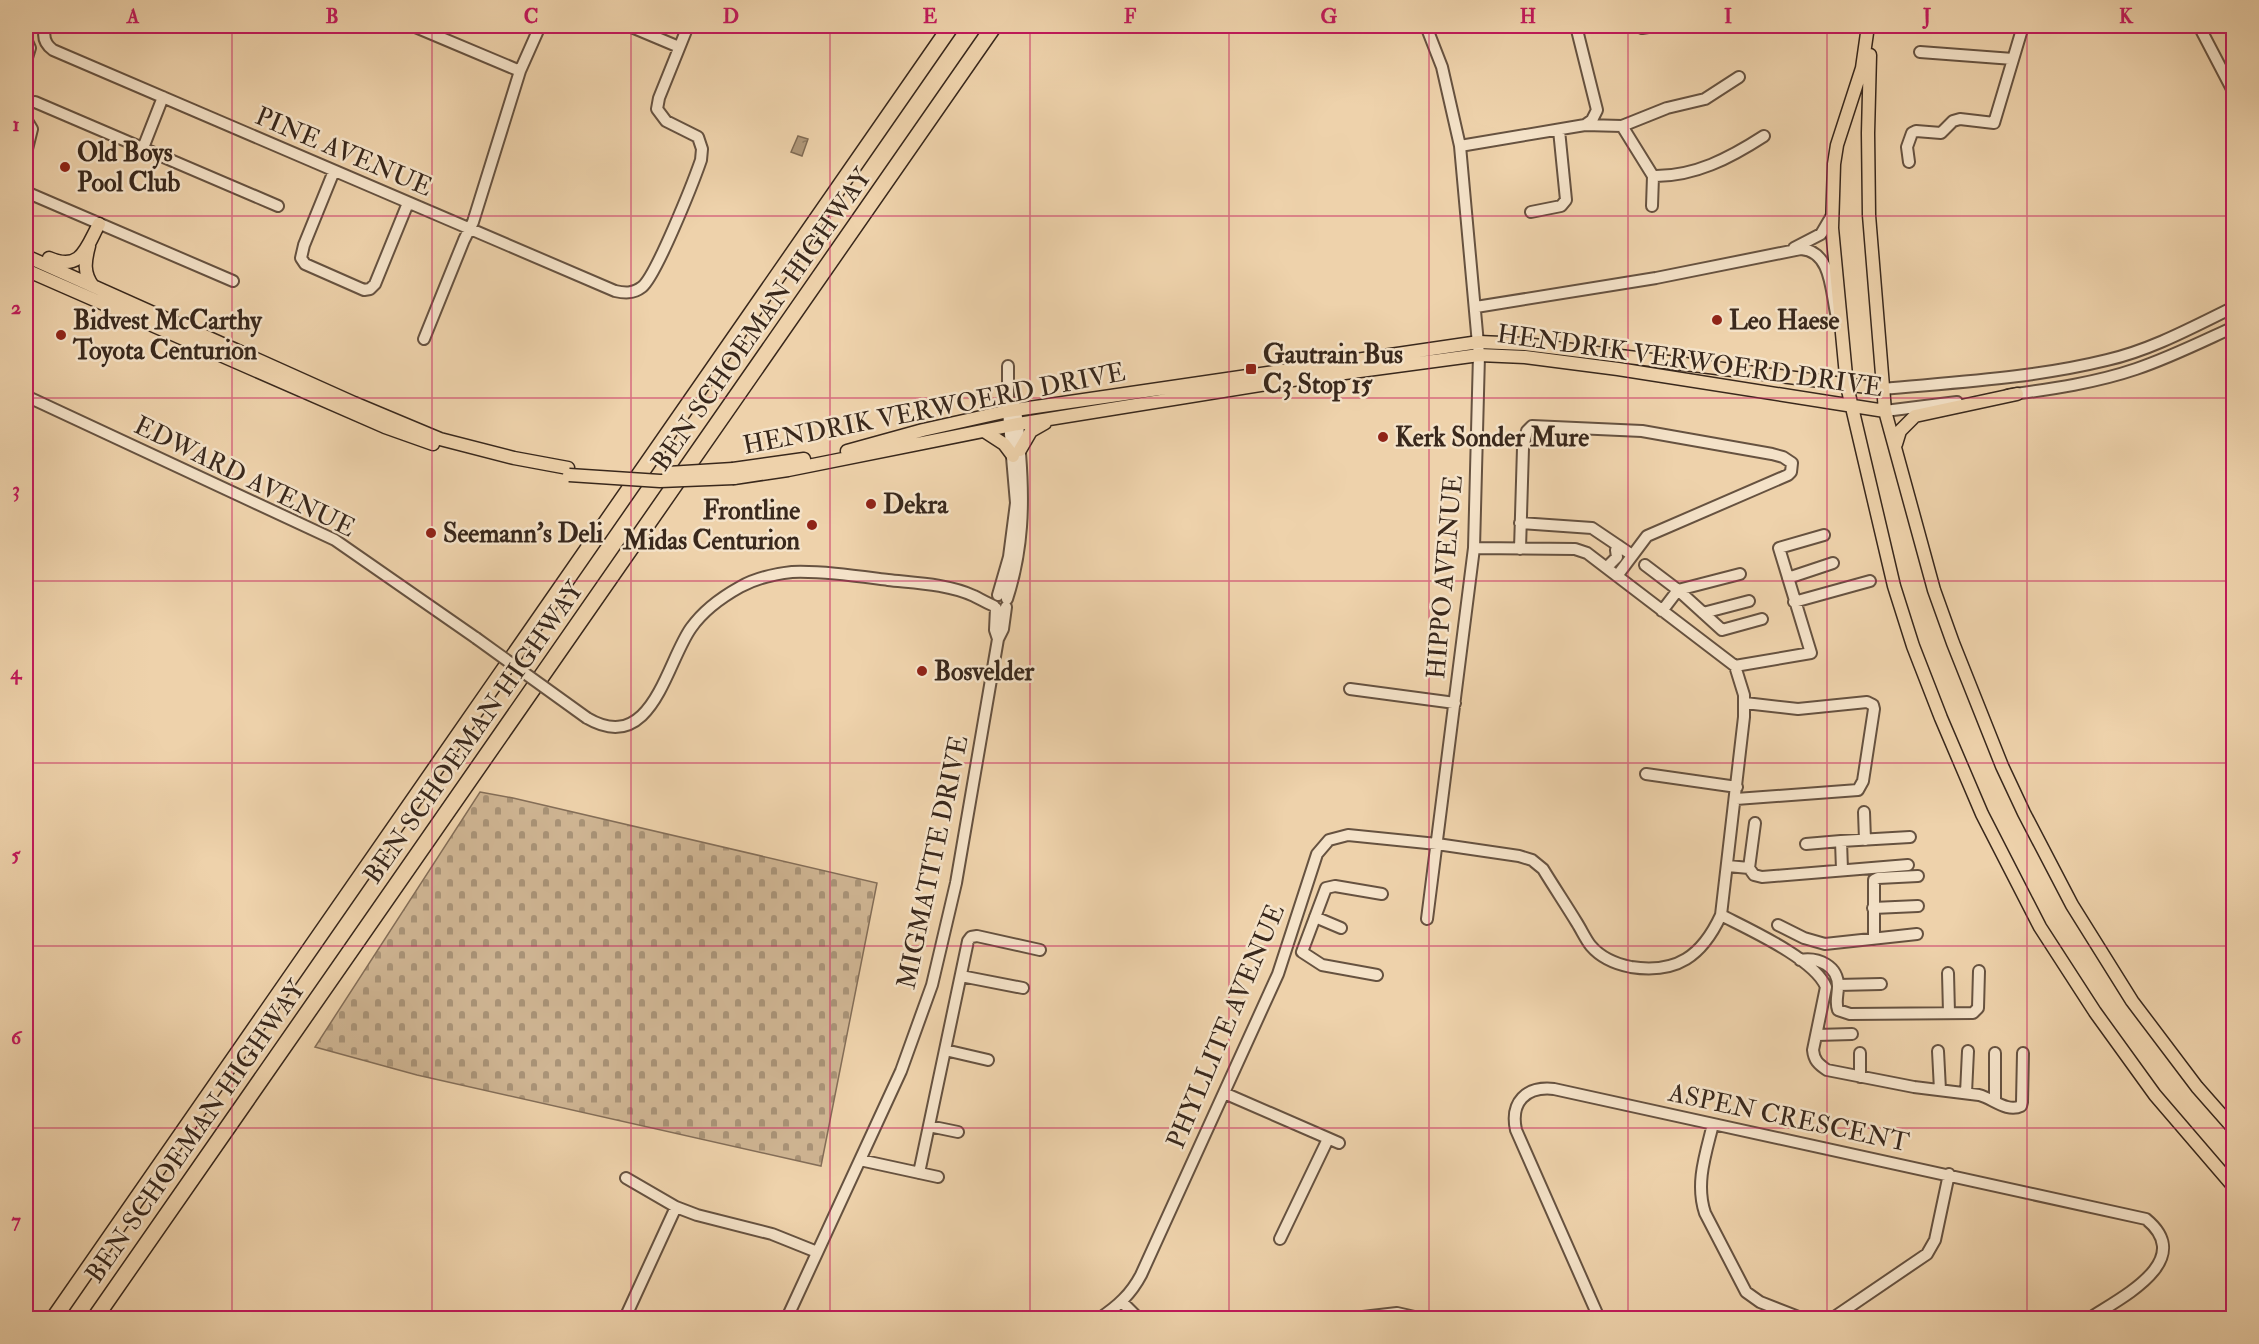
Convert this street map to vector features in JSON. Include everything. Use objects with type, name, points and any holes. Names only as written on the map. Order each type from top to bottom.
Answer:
[{"type":"highway","name":"BEN SCHOEMAN HIGHWAY","points":[[54,1318],[951,26]]},
{"type":"highway","name":"BEN SCHOEMAN HIGHWAY","points":[[95,1318],[994,26]]},
{"type":"main road","points":[[1868,26],[1862,68],[1836,146],[1833,164],[1832,217],[1847,386],[1894,586],[1912,646],[1982,814],[2040,927],[2095,1012],[2155,1095],[2234,1188]]},
{"type":"main road","points":[[1873,26],[1868,132],[1869,215],[1885,411],[1934,590],[1957,653],[2024,813],[2072,906],[2132,1001],[2197,1087],[2234,1129]]},
{"type":"main road","points":[[26,248],[61,263],[69,263],[82,254],[99,224]]},
{"type":"main road","points":[[91,239],[85,269],[87,279],[94,286]]},
{"type":"main road","name":"HENDRIK VERWOERD DRIVE","points":[[26,256],[354,403],[440,439],[569,471]]},
{"type":"main road","name":"HENDRIK VERWOERD DRIVE","points":[[26,270],[385,427],[455,451],[515,466],[660,482],[734,473],[838,453],[923,430],[1012,410],[1479,349],[1546,346],[1883,389]]},
{"type":"main road","name":"HENDRIK VERWOERD DRIVE","points":[[734,473],[772,474],[1014,425],[1479,349],[1885,411]]},
{"type":"main road","points":[[1896,445],[1900,431],[1915,416],[2017,394]]},
{"type":"main road","points":[[984,431],[1016,453],[1031,431],[1054,419]]},
{"type":"street","points":[[413,26],[520,71]]},
{"type":"street","points":[[424,339],[470,230],[520,71],[540,26]]},
{"type":"street","points":[[629,26],[679,46],[688,26]]},
{"type":"street","name":"HIPPO AVENUE","points":[[1426,26],[1442,67],[1460,146],[1479,349],[1474,548],[1427,919]]},
{"type":"street","points":[[1575,26],[1597,111],[1620,127],[1653,176],[1652,206]]},
{"type":"street","points":[[1637,26],[1642,28],[1654,26]]},
{"type":"street","points":[[1909,162],[1907,147],[1912,133],[1916,131],[1941,133],[1953,121],[1960,120],[1994,123],[2023,26]]},
{"type":"street","points":[[2199,26],[2228,71],[2234,93]]},
{"type":"street","name":"PINE AVENUE","points":[[45,27],[45,41],[53,50],[470,230],[615,291],[628,293],[641,288],[653,272],[701,160],[702,149],[698,137],[666,121],[657,109],[679,46]]},
{"type":"street","points":[[26,39],[30,48],[26,61]]},
{"type":"street","points":[[1920,52],[2013,59]]},
{"type":"street","points":[[1460,146],[1585,125],[1620,127],[1667,108],[1705,99],[1739,77]]},
{"type":"street","points":[[143,148],[163,97]]},
{"type":"street","points":[[34,102],[278,206]]},
{"type":"street","points":[[1585,125],[1592,120],[1597,111]]},
{"type":"street","points":[[26,119],[32,129],[26,153]]},
{"type":"street","points":[[1531,212],[1561,206],[1566,200],[1559,130]]},
{"type":"street","points":[[1653,176],[1678,174],[1713,165],[1740,152],[1764,136]]},
{"type":"street","points":[[334,171],[304,244],[301,258],[305,264],[354,286],[366,291],[375,284],[408,203]]},
{"type":"street","points":[[26,192],[233,281]]},
{"type":"street","points":[[1788,251],[1821,234],[1832,217]]},
{"type":"street","points":[[1476,307],[1656,278],[1801,249],[1813,251],[1823,260],[1843,345]]},
{"type":"street","name":"HENDRIK VERWOERD DRIVE","points":[[1883,389],[2027,375],[2108,360],[2181,333],[2234,307]]},
{"type":"street","name":"HENDRIK VERWOERD DRIVE","points":[[1885,411],[2017,394],[2081,383],[2133,370],[2173,356],[2234,327]]},
{"type":"street","name":"MIGMATITE DRIVE","points":[[787,1318],[901,1071],[932,985],[956,883],[998,639],[1002,629],[999,602],[1018,554],[1023,513],[1023,480],[1016,453],[1008,389],[1008,366]]},
{"type":"street","name":"EDWARD AVENUE","points":[[26,396],[335,540],[587,718],[604,726],[622,726],[646,712],[658,695],[684,638],[697,621],[720,600],[741,586],[763,577],[793,572],[843,575],[917,583],[999,602]]},
{"type":"street","points":[[1520,549],[1523,448],[1527,431],[1532,426],[1646,432],[1772,454],[1783,457],[1792,464],[1788,474],[1647,536],[1617,576]]},
{"type":"street","points":[[1520,523],[1588,527],[1632,555]]},
{"type":"street","points":[[1735,666],[1811,653],[1779,548],[1824,535]]},
{"type":"street","points":[[1607,567],[1617,557],[1616,550],[1619,546]]},
{"type":"street","points":[[1474,548],[1575,549],[1587,553],[1735,666],[1745,703],[1736,799],[1721,915],[1797,957],[1823,979],[1826,987],[1816,1035],[1814,1058],[1818,1065],[1827,1070],[1860,1077],[1966,1093],[1989,1098],[2005,1107],[2016,1108],[2021,1106],[2023,1053]]},
{"type":"street","points":[[1788,578],[1833,563]]},
{"type":"street","points":[[1645,565],[1678,590],[1722,630],[1762,619]]},
{"type":"street","points":[[1662,611],[1678,590],[1740,574]]},
{"type":"street","points":[[1794,602],[1870,581]]},
{"type":"street","points":[[1703,613],[1749,602]]},
{"type":"street","points":[[1350,689],[1455,703]]},
{"type":"street","points":[[1736,799],[1858,790],[1863,781],[1874,709],[1873,705],[1867,702],[1798,709],[1745,703]]},
{"type":"street","points":[[1646,774],[1737,787]]},
{"type":"street","points":[[1864,812],[1865,840]]},
{"type":"street","points":[[1755,823],[1749,868],[1754,875],[1762,877],[1908,865]]},
{"type":"street","name":"PHYLLITE AVENUE","points":[[1100,1318],[1122,1302],[1141,1275],[1278,974],[1317,854],[1329,840],[1348,835],[1437,844],[1519,856],[1538,864],[1591,946],[1611,962],[1623,965],[1661,969],[1684,962],[1703,944],[1721,915]]},
{"type":"street","points":[[1806,843],[1910,837]]},
{"type":"street","points":[[1841,841],[1842,870]]},
{"type":"street","points":[[1728,866],[1749,868]]},
{"type":"street","points":[[1874,939],[1873,884],[1878,878],[1918,876]]},
{"type":"street","points":[[1377,975],[1318,963],[1303,953],[1325,891],[1329,887],[1382,894]]},
{"type":"street","points":[[1874,908],[1918,906]]},
{"type":"street","points":[[1315,918],[1341,928]]},
{"type":"street","points":[[1778,925],[1804,938],[1825,944],[1917,934]]},
{"type":"street","points":[[919,1173],[968,941],[971,937],[977,936],[1040,950]]},
{"type":"street","points":[[1797,957],[1804,938]]},
{"type":"street","points":[[1290,941],[1304,946]]},
{"type":"street","points":[[1797,957],[1814,960],[1832,968],[1837,976],[1838,985],[1836,1006],[1842,1013],[1977,1011],[1979,970]]},
{"type":"street","points":[[1948,974],[1949,1013]]},
{"type":"street","points":[[961,976],[1023,988]]},
{"type":"street","points":[[1838,985],[1881,984]]},
{"type":"street","points":[[1816,1035],[1852,1034]]},
{"type":"street","points":[[945,1050],[988,1060]]},
{"type":"street","points":[[1938,1051],[1940,1090]]},
{"type":"street","points":[[1966,1093],[1968,1051]]},
{"type":"street","points":[[1860,1053],[1860,1077]]},
{"type":"street","points":[[1995,1053],[1995,1101]]},
{"type":"street","name":"ASPEN CRESCENT","points":[[1599,1318],[1516,1130],[1514,1119],[1517,1105],[1534,1090],[1547,1088],[2142,1217],[2154,1226],[2161,1238],[2162,1247],[2157,1269],[2144,1282],[2090,1318]]},
{"type":"street","points":[[1224,1093],[1333,1141],[1280,1239]]},
{"type":"street","points":[[1713,1124],[1701,1179],[1701,1202],[1705,1213],[1746,1292],[1760,1302],[1801,1318]]},
{"type":"street","points":[[929,1126],[958,1132]]},
{"type":"street","points":[[860,1160],[938,1177]]},
{"type":"street","points":[[1833,1318],[1927,1254],[1935,1240],[1948,1174]]},
{"type":"street","points":[[626,1179],[676,1207],[697,1215],[772,1234],[817,1252]]},
{"type":"street","points":[[625,1318],[676,1207]]},
{"type":"street","points":[[1122,1302],[1138,1318]]},
{"type":"street","points":[[1354,1318],[1397,1313],[1416,1317]]},
{"type":"green space","points":[[480,792],[877,883],[821,1166],[417,1075],[315,1047]]},
{"type":"water","points":[[798,136],[808,139],[802,156],[791,152]]},
{"type":"place","name":"Old Boys Pool Club","points":[[65,167]]},
{"type":"place","name":"Leo Haese","points":[[1717,320]]},
{"type":"place","name":"Bidvest McCarthy Toyota Centurion","points":[[61,335]]},
{"type":"place","name":"Gautrain Bus C3 Stop 15","points":[[1251,369]]},
{"type":"place","name":"Kerk Sonder Mure","points":[[1383,437]]},
{"type":"place","name":"Dekra","points":[[871,504]]},
{"type":"place","name":"Frontline Midas Centurion","points":[[812,525]]},
{"type":"place","name":"Seemann's Deli","points":[[431,533]]},
{"type":"place","name":"Bosvelder","points":[[922,671]]}]
